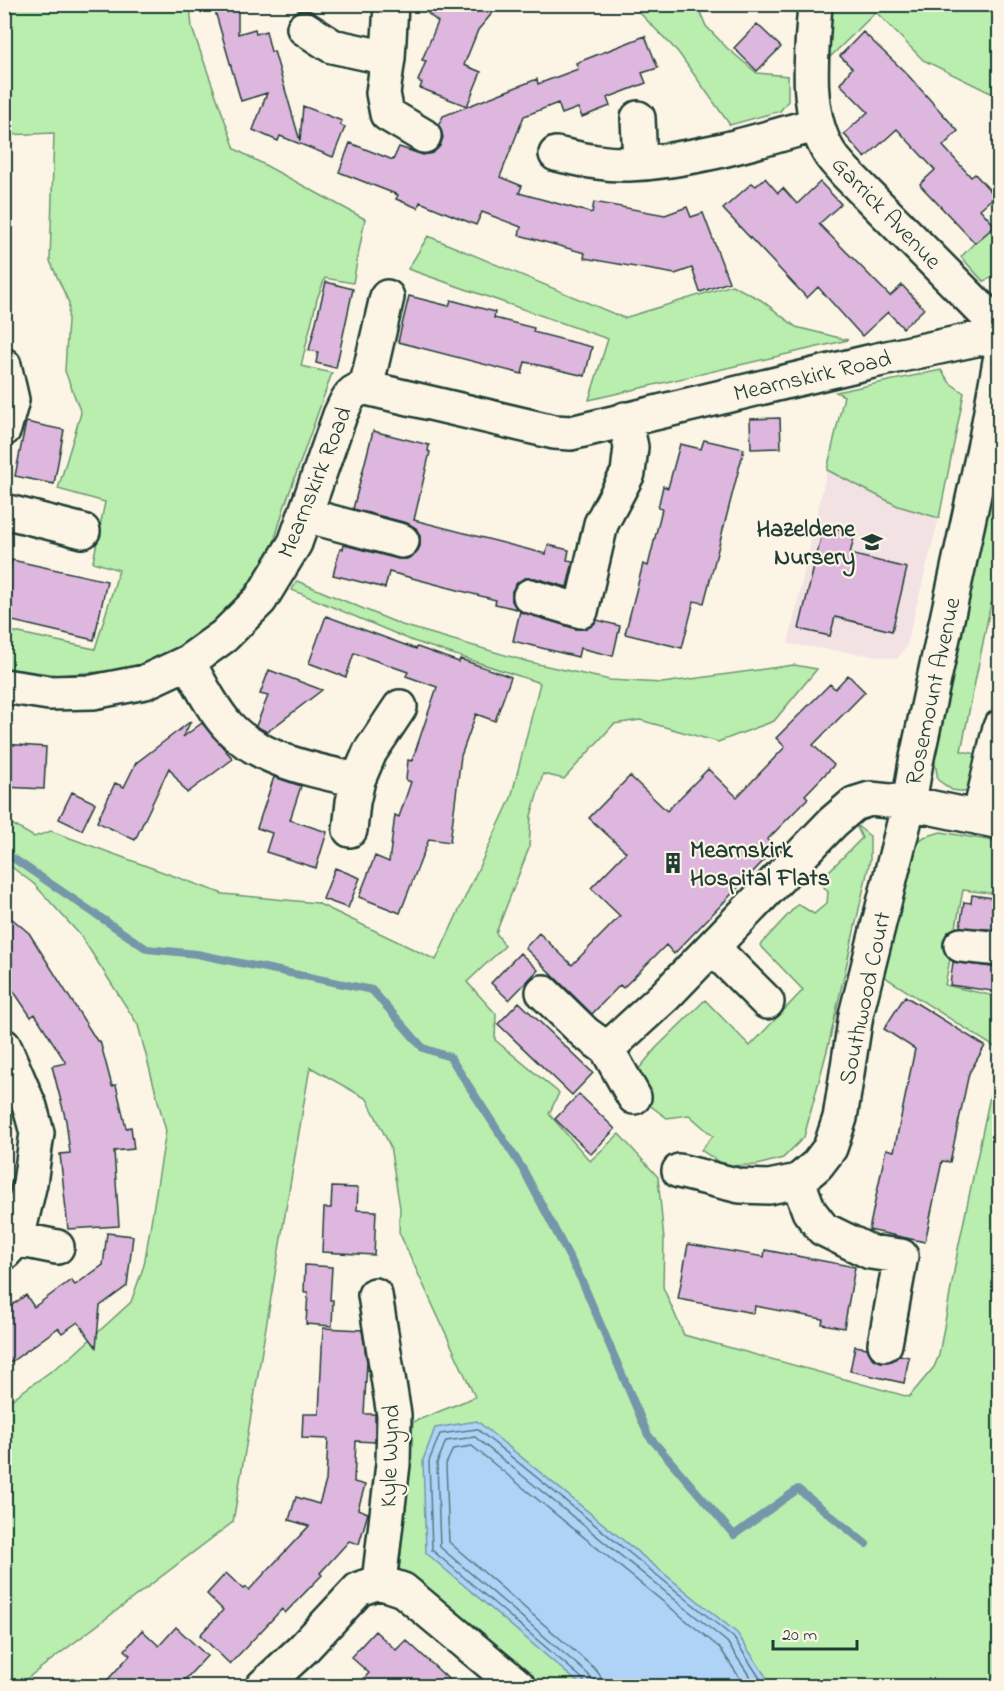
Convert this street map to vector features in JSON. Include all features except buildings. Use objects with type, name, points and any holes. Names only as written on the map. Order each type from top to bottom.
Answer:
[{"type":"street","points":[[391,4],[388,58],[383,93],[387,114],[424,136]]},
{"type":"street","name":"Garrick Avenue","points":[[815,4],[812,58],[813,100],[817,124],[829,153],[999,328]]},
{"type":"street","points":[[304,28],[332,46],[388,58]]},
{"type":"street","points":[[638,118],[640,163]]},
{"type":"street","points":[[556,154],[589,161],[640,163],[716,153],[817,124]]},
{"type":"street","points":[[366,388],[387,297]]},
{"type":"street","name":"Mearnskirk Road","points":[[4,686],[49,693],[93,692],[145,682],[188,662],[224,636],[260,600],[295,543],[340,415],[349,396],[356,389],[366,388],[554,432],[571,433],[850,366],[999,334]]},
{"type":"street","name":"Rosemount Avenue","points":[[607,1049],[665,996],[833,822],[854,804],[870,799],[909,803],[986,439],[999,361]]},
{"type":"street","points":[[4,365],[12,400],[4,429]]},
{"type":"street","points":[[530,596],[581,611],[601,524],[628,473],[631,447],[625,419]]},
{"type":"street","points":[[4,511],[83,531]]},
{"type":"street","points":[[305,515],[402,541]]},
{"type":"street","points":[[188,662],[209,701],[228,726],[254,747],[284,762],[358,780]]},
{"type":"street","points":[[350,830],[358,780],[370,752],[400,707]]},
{"type":"street","points":[[909,803],[989,820],[999,727]]},
{"type":"street","name":"Southwood Court","points":[[679,1172],[740,1186],[769,1187],[798,1180],[817,1165],[830,1148],[840,1118],[856,1015],[909,803]]},
{"type":"street","points":[[961,945],[999,949]]},
{"type":"street","points":[[712,948],[767,1002]]},
{"type":"street","points":[[543,992],[585,1033],[607,1049],[634,1097]]},
{"type":"street","points":[[4,1046],[30,1107],[37,1133],[30,1183],[10,1246],[57,1248]]},
{"type":"street","points":[[798,1180],[808,1210],[823,1229],[870,1252],[900,1256],[885,1344]]},
{"type":"street","name":"Kyle Wynd","points":[[375,1295],[394,1415],[393,1464],[379,1582]]},
{"type":"street","points":[[263,1686],[302,1650],[359,1589],[379,1582],[404,1590],[518,1686]]},
{"type":"shaded area","name":"Hazeldene Nursery","points":[[827,470],[898,506],[939,518],[906,647],[897,659],[788,644]]},
{"type":"green space","points":[[11,5],[190,5],[192,28],[235,149],[365,219],[353,283],[325,278],[317,299],[301,366],[332,373],[284,508],[269,559],[204,633],[174,653],[123,670],[58,675],[5,668],[5,630],[95,649],[119,570],[93,562],[105,502],[58,489],[81,413],[65,371],[69,303],[50,261],[54,133],[5,135],[4,15],[12,13]]},
{"type":"green space","points":[[632,5],[697,5],[706,26],[727,48],[757,73],[788,76],[788,101],[780,111],[730,125],[678,52]]},
{"type":"green space","points":[[832,5],[999,5],[999,97],[923,60],[876,12],[827,60]]},
{"type":"green space","points":[[999,217],[999,275],[983,281],[961,257]]},
{"type":"green space","points":[[428,236],[624,318],[732,285],[761,300],[796,327],[848,340],[589,400],[608,339],[408,269]]},
{"type":"green space","points":[[941,370],[950,383],[964,393],[939,518],[898,506],[827,470],[844,396],[836,392]]},
{"type":"green space","points":[[999,442],[999,604],[991,603],[961,751],[982,755],[974,793],[952,790],[938,780],[934,757]]},
{"type":"green space","points":[[297,581],[402,625],[529,662],[610,680],[662,683],[794,665],[817,669],[774,721],[718,742],[640,720],[614,724],[564,779],[543,774],[531,816],[529,848],[496,933],[505,946],[467,982],[496,1014],[495,1040],[559,1093],[549,1114],[590,1161],[619,1134],[658,1177],[664,1240],[663,1287],[684,1335],[909,1397],[934,1367],[939,1355],[958,1249],[999,1053],[999,1686],[538,1686],[399,1573],[413,1422],[475,1397],[399,1232],[400,1208],[390,1146],[367,1099],[310,1067],[233,1522],[17,1686],[4,1686],[4,1405],[72,1356],[131,1302],[144,1265],[166,1131],[138,1025],[81,936],[34,884],[5,862],[5,820],[34,837],[51,831],[223,894],[317,903],[436,960],[511,798],[540,683],[413,641],[292,590]]},
{"type":"green space","points":[[856,825],[870,836],[870,860],[829,1043],[804,1137],[783,1158],[757,1165],[725,1166],[701,1150],[713,1136],[689,1115],[667,1118],[652,1107],[633,1076],[656,1048],[705,1000],[750,1046],[803,990],[760,945],[798,904],[814,914],[827,903],[828,892],[819,881],[862,838]]},
{"type":"green space","points":[[941,832],[999,842],[999,894],[963,890],[945,985],[999,997],[999,1050],[883,976],[907,851],[924,837]]},
{"type":"water","points":[[477,1421],[737,1633],[772,1686],[582,1686],[426,1553],[423,1460],[435,1428]]},
{"type":"waterway","points":[[4,852],[147,949],[197,954],[372,990],[423,1048],[450,1057],[524,1171],[582,1281],[648,1435],[734,1535],[798,1489],[866,1544]]},
{"type":"place","name":"Hazeldene Nursery","points":[[872,542]]},
{"type":"place","name":"Mearnskirk Hospital Flats","points":[[673,863]]}]
